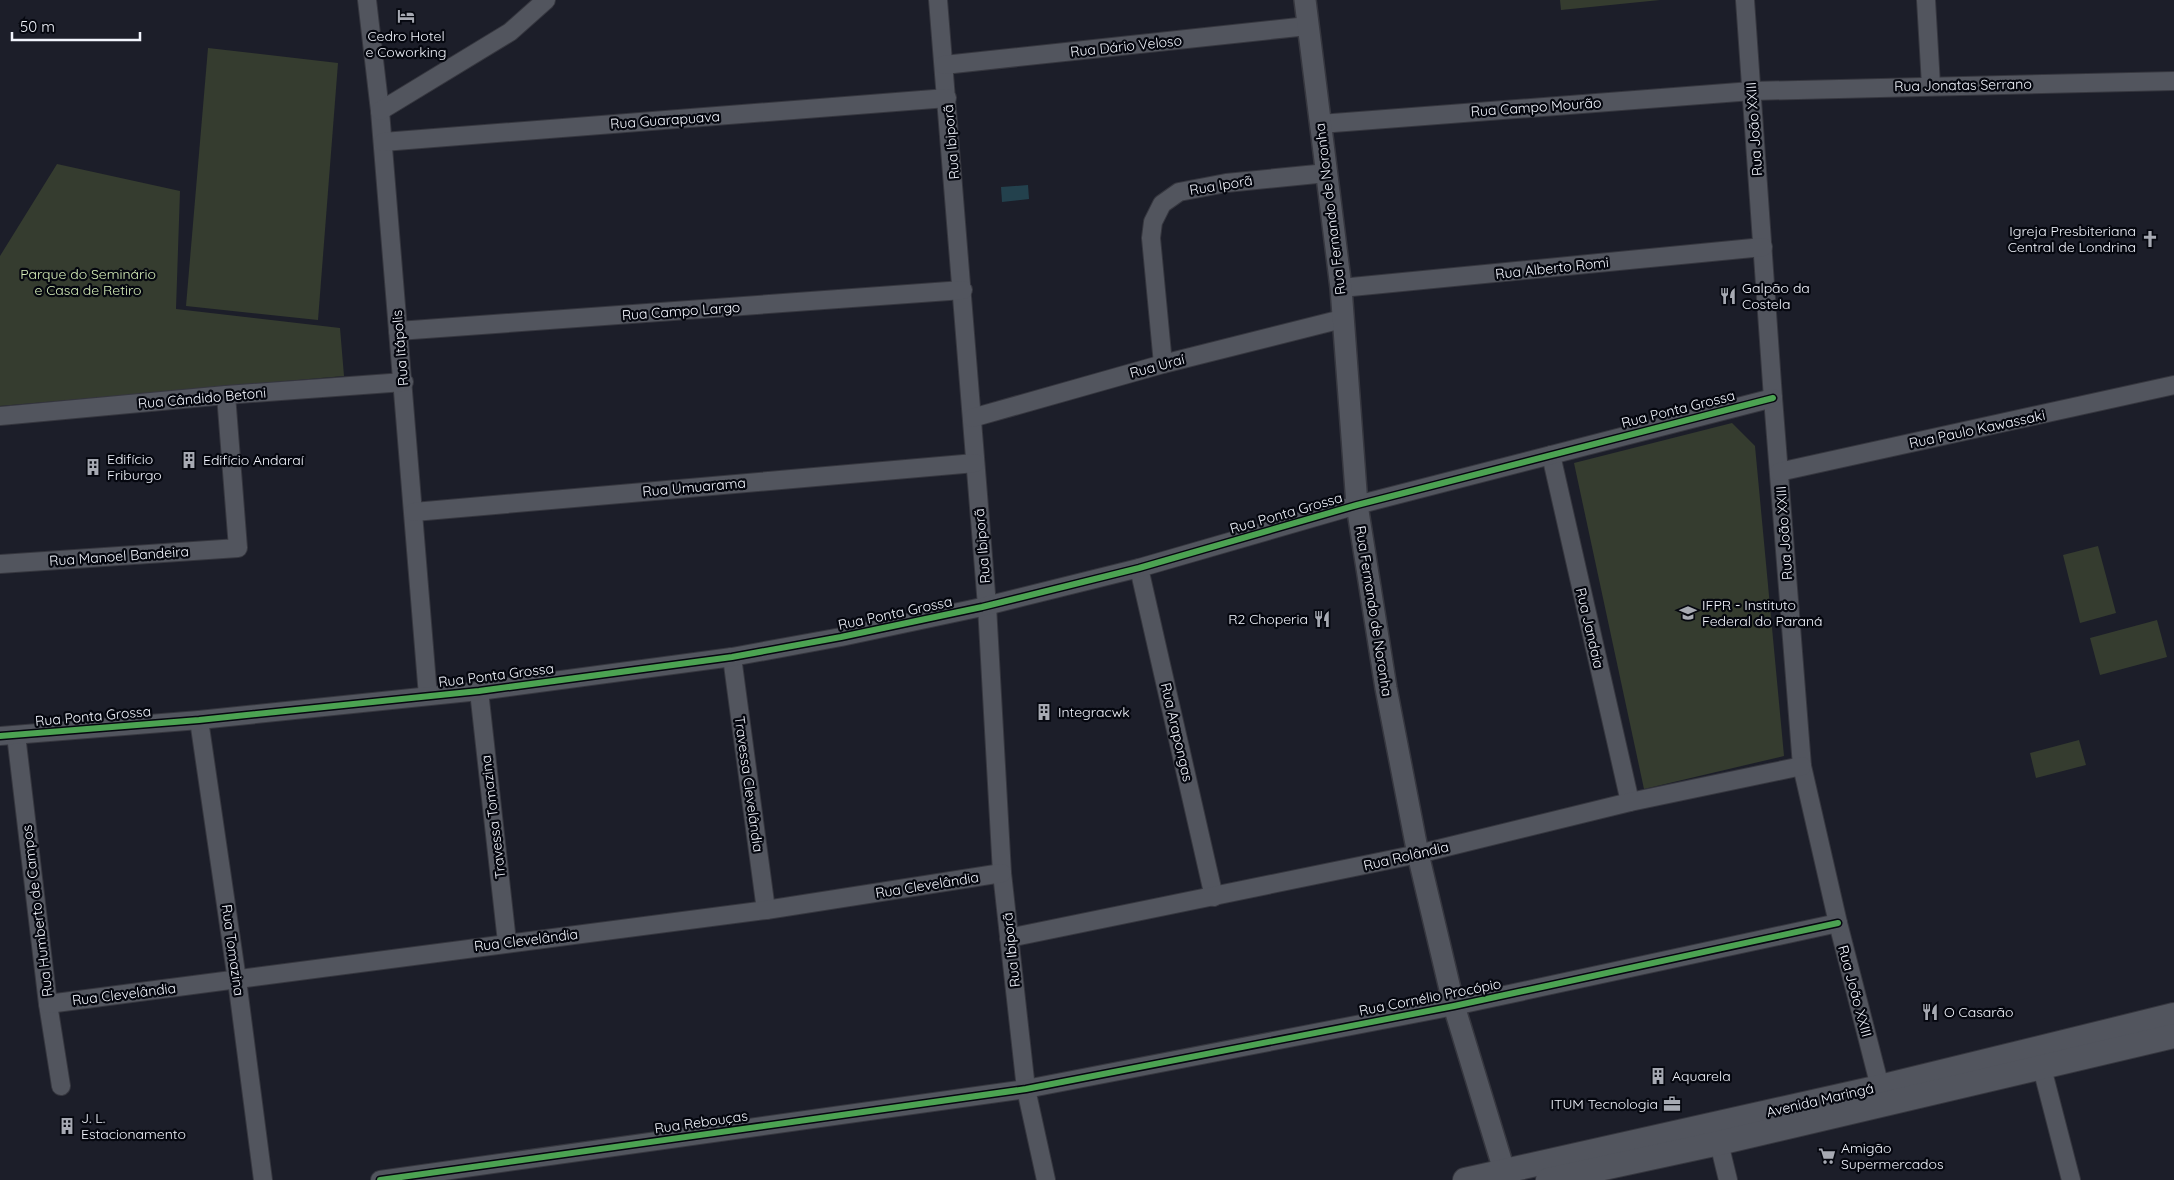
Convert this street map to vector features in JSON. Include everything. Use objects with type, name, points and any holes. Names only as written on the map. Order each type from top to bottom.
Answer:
[{"type":"main road","name":"Avenida Maringá","points":[[1465,1180],[1506,1176],[2174,1015]]},
{"type":"main road","name":"Avenida Maringá","points":[[1548,1180],[1719,1143],[2174,1036]]},
{"type":"street","name":"Rua Itápolis","points":[[367,0],[383,142],[398,331],[404,382],[428,696]]},
{"type":"street","points":[[380,111],[510,32],[546,0]]},
{"type":"street","name":"Rua Ibiporã","points":[[938,0],[988,606],[1002,873],[1026,1089],[1046,1180]]},
{"type":"street","name":"Rua Fernando de Noronha","points":[[1305,0],[1341,288],[1357,505],[1384,679],[1418,854],[1454,1006],[1506,1176]]},
{"type":"street","name":"Rua João XXIII","points":[[1745,0],[1773,398],[1802,766],[1838,923],[1880,1087]]},
{"type":"street","points":[[1926,0],[1931,85]]},
{"type":"street","name":"Rua Dário Veloso","points":[[944,65],[1308,26]]},
{"type":"street","name":"Rua Jonatas Serrano","points":[[1752,91],[1931,85],[2174,81]]},
{"type":"street","name":"Rua Campo Mourão","points":[[1320,124],[1752,91]]},
{"type":"street","name":"Rua Guarapuava","points":[[383,142],[947,98]]},
{"type":"street","name":"Rua Iporã","points":[[1163,364],[1151,238],[1153,222],[1162,204],[1179,192],[1226,183],[1326,173]]},
{"type":"street","name":"Rua Alberto Romi","points":[[1341,288],[1763,247]]},
{"type":"street","name":"Rua Campo Largo","points":[[398,331],[963,290]]},
{"type":"street","name":"Rua Uraí","points":[[972,418],[1163,364],[1342,318]]},
{"type":"street","name":"Rua Cândido Betoni","points":[[0,416],[226,395],[404,382]]},
{"type":"street","name":"Rua Paulo Kawassaki","points":[[1779,472],[2174,385]]},
{"type":"street","name":"Rua Manoel Bandeira","points":[[0,564],[238,548],[226,395]]},
{"type":"street","name":"Rua Ponta Grossa","points":[[8,735],[199,720],[479,691],[732,657],[842,637],[988,606],[1139,568],[1357,505],[1773,398]]},
{"type":"street","name":"Rua Jandaia","points":[[1551,455],[1630,802]]},
{"type":"street","name":"Rua Umuarama","points":[[414,512],[975,463]]},
{"type":"street","name":"Rua Arapongas","points":[[1139,568],[1214,897]]},
{"type":"street","name":"Travessa Clevelândia","points":[[732,657],[766,910]]},
{"type":"street","name":"Travessa Tomazina","points":[[479,691],[507,942]]},
{"type":"street","name":"Rua Tomazina","points":[[199,720],[237,980],[263,1180]]},
{"type":"street","name":"Rua Humberto de Campos","points":[[8,735],[61,1086]]},
{"type":"street","name":"Rua Rolândia","points":[[1009,938],[1418,854],[1630,802],[1802,766]]},
{"type":"street","name":"Rua Clevelândia","points":[[48,1004],[237,980],[507,942],[766,910],[1002,873]]},
{"type":"street","name":"Rua Cornélio Procópio","points":[[1026,1089],[1454,1006],[1838,923]]},
{"type":"street","points":[[2042,1068],[2071,1180]]},
{"type":"street","name":"Rua Rebouças","points":[[380,1180],[1026,1089]]},
{"type":"street","points":[[1719,1143],[1728,1180]]},
{"type":"green space","points":[[1560,0],[1660,0],[1561,10]]},
{"type":"green space","points":[[208,48],[338,63],[318,320],[186,306]]},
{"type":"green space","name":"Parque do Seminário e Casa de Retiro","points":[[57,164],[180,191],[176,309],[340,328],[344,376],[0,406],[0,256]]},
{"type":"green space","name":"IFPR - Instituto Federal do Paraná","points":[[1732,423],[1755,446],[1784,756],[1644,789],[1574,463]]},
{"type":"green space","points":[[2098,546],[2116,613],[2080,623],[2063,555]]},
{"type":"green space","points":[[2157,620],[2167,657],[2100,675],[2090,638]]},
{"type":"green space","points":[[2079,740],[2086,765],[2036,778],[2030,753]]},
{"type":"water","points":[[1028,185],[1029,199],[1002,202],[1001,187]]},
{"type":"cycle path","points":[[0,736],[199,720],[479,691],[732,657],[841,637],[982,607],[1139,568],[1357,505],[1773,398]]},
{"type":"cycle path","points":[[380,1180],[1026,1089],[1454,1006],[1838,923]]},
{"type":"place","name":"Cedro Hotel e Coworking","points":[[406,16]]},
{"type":"place","name":"Igreja Presbiteriana Central de Londrina","points":[[2150,239]]},
{"type":"place","name":"Galpão da Costela","points":[[1728,296]]},
{"type":"place","name":"Edifício Andaraí","points":[[189,460]]},
{"type":"place","name":"Edifício Friburgo","points":[[93,467]]},
{"type":"place","name":"IFPR - Instituto Federal do Paraná","points":[[1688,613]]},
{"type":"place","name":"R2 Choperia","points":[[1322,619]]},
{"type":"place","name":"Integracwk","points":[[1044,712]]},
{"type":"place","name":"O Casarão","points":[[1930,1012]]},
{"type":"place","name":"Aquarela","points":[[1658,1076]]},
{"type":"place","name":"ITUM Tecnologia","points":[[1672,1104]]},
{"type":"place","name":"J. L. Estacionamento","points":[[67,1126]]},
{"type":"place","name":"Amigão Supermercados","points":[[1827,1156]]}]
